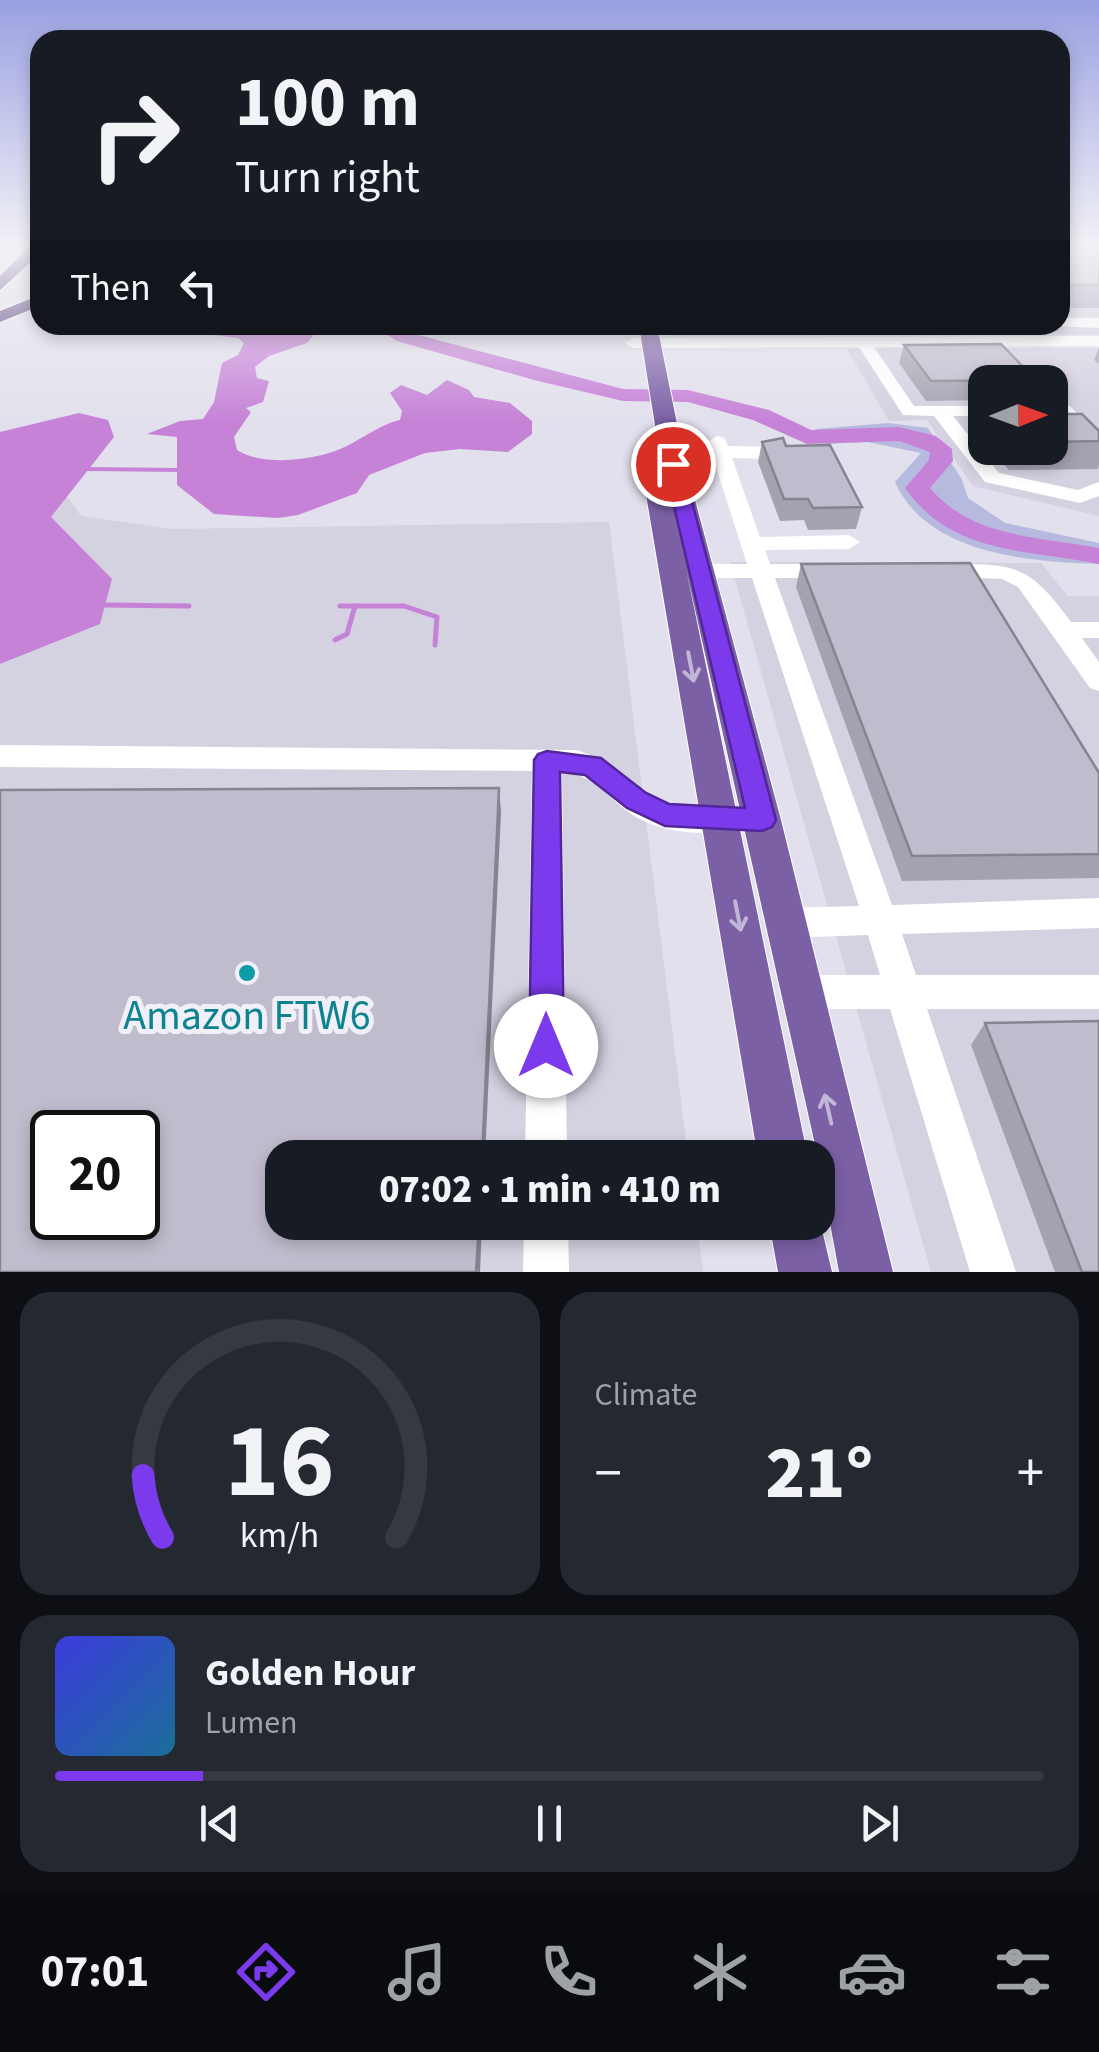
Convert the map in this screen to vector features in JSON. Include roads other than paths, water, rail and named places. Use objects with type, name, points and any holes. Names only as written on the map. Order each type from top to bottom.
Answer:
[{"type":"highway","points":[[0,316],[30,304]]},
{"type":"highway","points":[[0,334],[30,324]]},
{"type":"main road","points":[[641,335],[686,571],[741,820],[781,1140]]},
{"type":"main road","points":[[741,820],[785,923],[866,1272]]},
{"type":"main road","points":[[799,1240],[805,1272]]},
{"type":"street","points":[[1070,323],[1099,323]]},
{"type":"street","points":[[795,335],[864,343],[1099,341]]},
{"type":"street","points":[[992,335],[1012,356]]},
{"type":"street","points":[[1042,335],[1049,342]]},
{"type":"street","points":[[864,343],[909,411],[968,411]]},
{"type":"street","points":[[939,411],[992,478],[1080,497],[1099,488]]},
{"type":"street","points":[[1068,419],[1099,448]]},
{"type":"street","points":[[1068,429],[1081,429]]},
{"type":"street","points":[[954,431],[968,431]]},
{"type":"street","points":[[771,452],[719,447],[880,919],[993,1272]]},
{"type":"street","points":[[686,571],[849,542]]},
{"type":"street","points":[[756,557],[854,571]]},
{"type":"street","points":[[909,571],[1013,573],[1032,585],[1099,682]]},
{"type":"street","points":[[1064,630],[1099,630]]},
{"type":"street","points":[[0,756],[547,760],[592,766],[653,812],[741,820]]},
{"type":"street","points":[[546,1140],[547,760]]},
{"type":"street","points":[[785,923],[1099,913]]},
{"type":"street","points":[[800,992],[1099,992]]},
{"type":"street","points":[[546,1240],[546,1272]]},
{"type":"waterway","points":[[400,335],[623,395],[688,396],[761,415],[807,437],[899,434],[928,441],[941,449],[941,461],[917,488],[933,508],[953,523],[999,539],[1099,556]]},
{"type":"waterway","points":[[86,469],[180,470]]},
{"type":"waterway","points":[[102,605],[189,606]]},
{"type":"waterway","points":[[340,606],[355,606]]},
{"type":"waterway","points":[[335,640],[347,634],[355,606]]},
{"type":"waterway","points":[[355,606],[404,606],[437,617],[435,645]]},
{"type":"place","name":"Amazon FTW6","points":[[247,973]]}]
